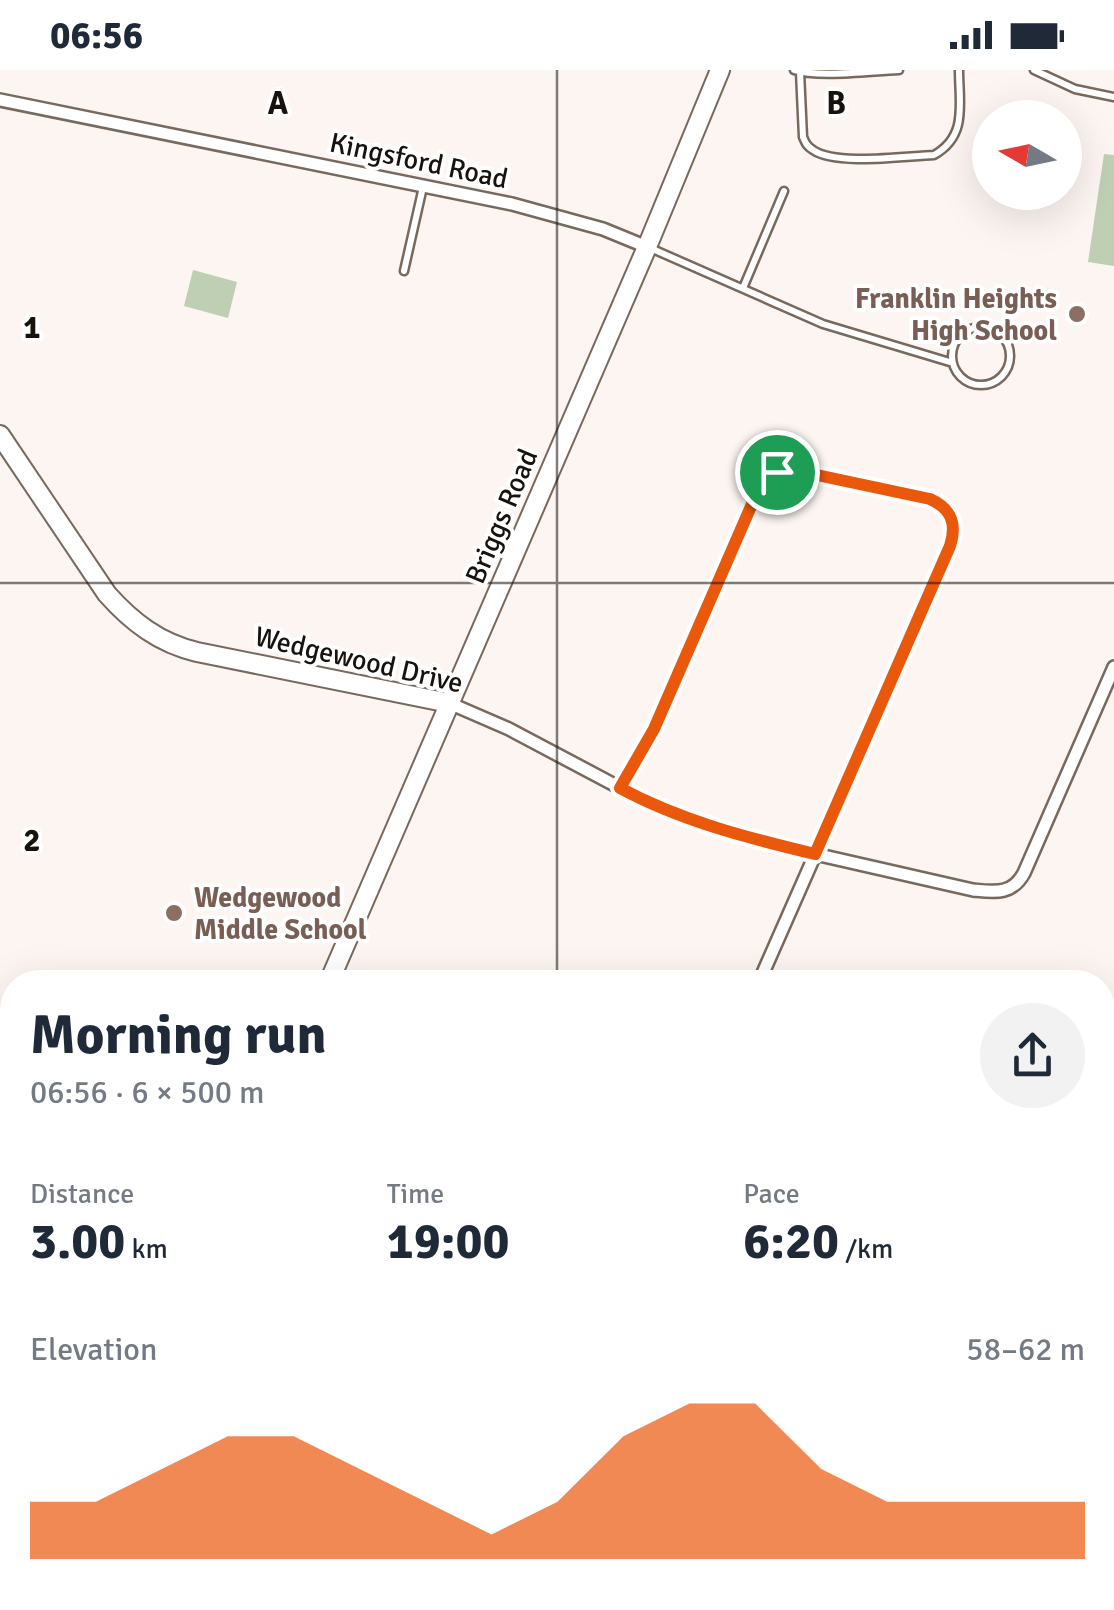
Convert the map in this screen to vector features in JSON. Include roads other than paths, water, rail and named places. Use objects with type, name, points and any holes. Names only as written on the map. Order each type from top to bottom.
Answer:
[{"type":"street","name":"Briggs Road","points":[[333,970],[720,70]]},
{"type":"street","name":"Kingsford Road","points":[[0,100],[533,210],[603,229],[647,247]]},
{"type":"street","name":"Wedgewood Drive","points":[[0,434],[106,594],[158,638],[184,649],[450,704],[508,729],[640,799],[717,829],[973,890],[1010,890],[1024,874],[1114,666]]},
{"type":"street","points":[[620,788],[654,729],[764,481],[784,470],[936,502],[950,514],[953,537],[764,970]]},
{"type":"lane","points":[[899,70],[796,71],[806,144],[814,152],[831,157],[934,155],[944,150],[958,131],[959,70]]},
{"type":"lane","points":[[1034,70],[1075,89],[1114,97]]},
{"type":"lane","points":[[404,271],[423,186]]},
{"type":"lane","points":[[742,288],[784,191]]},
{"type":"lane","points":[[647,247],[823,324],[953,363]]},
{"type":"lane","points":[[976,327],[1003,335],[1011,352],[1007,372],[992,384],[982,386],[963,380],[953,363],[959,336],[976,327]]},
{"type":"place","name":"Franklin Heights High School","points":[[1077,314]]},
{"type":"place","name":"Wedgewood Middle School","points":[[174,913]]}]
